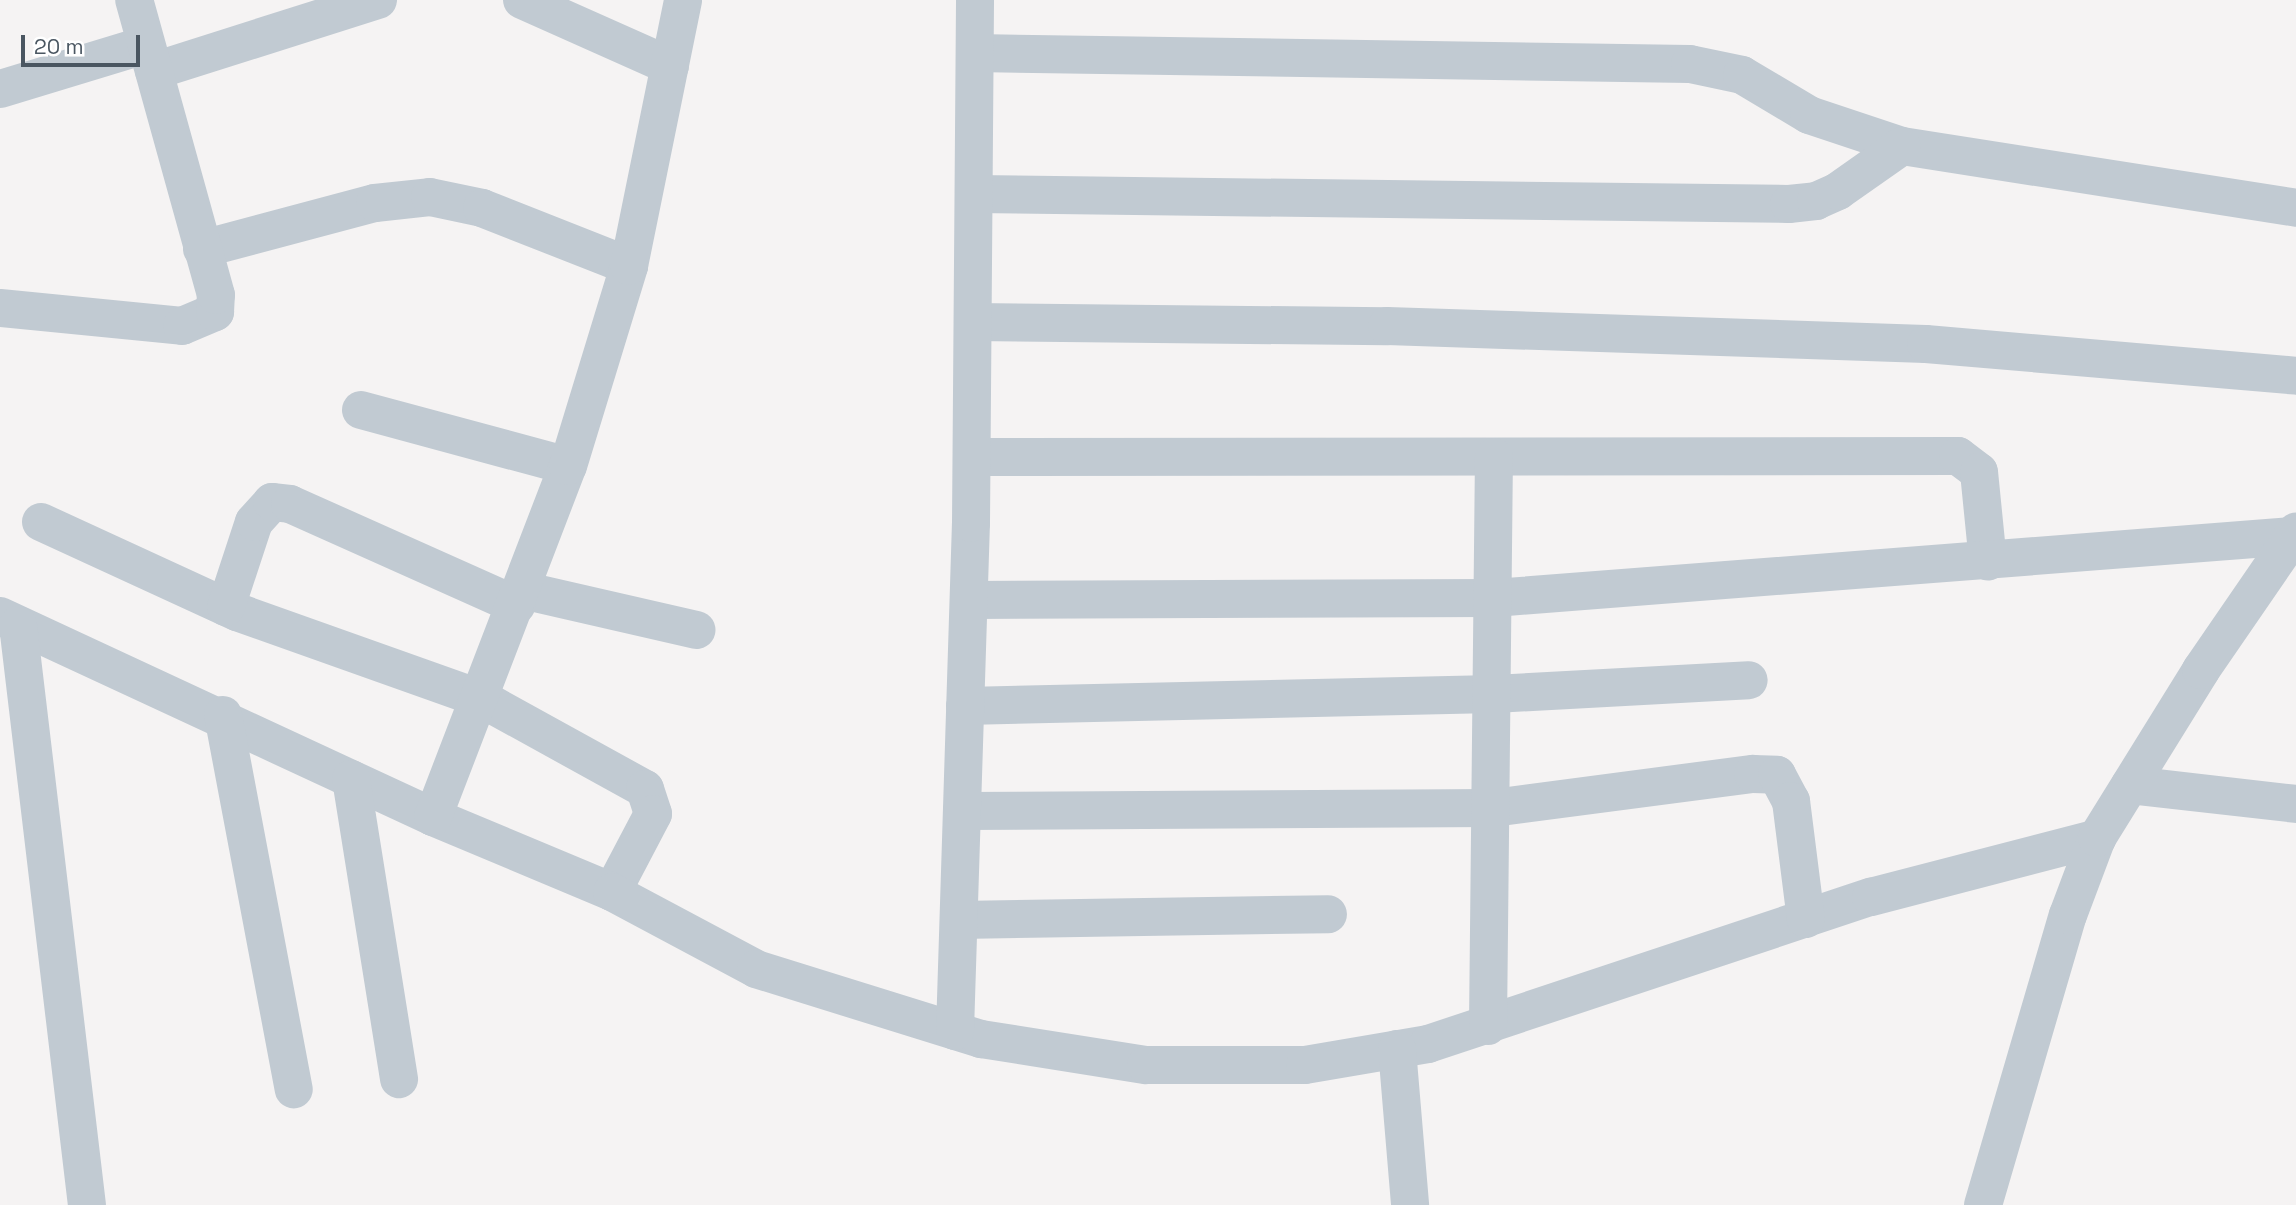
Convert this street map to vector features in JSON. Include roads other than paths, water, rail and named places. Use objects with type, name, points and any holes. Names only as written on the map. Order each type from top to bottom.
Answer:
[{"type":"street","points":[[0,308],[182,326],[202,322],[215,312],[216,295],[134,0]]},
{"type":"street","points":[[0,89],[149,58],[378,0]]},
{"type":"street","points":[[522,0],[670,66]]},
{"type":"street","points":[[433,817],[482,699],[568,466],[629,266],[683,0]]},
{"type":"street","points":[[955,1031],[972,457],[975,0]]},
{"type":"street","points":[[975,53],[1689,64],[1742,75],[1820,119],[1902,146],[2296,208]]},
{"type":"street","points":[[974,194],[1790,204],[1816,201],[1838,191],[1902,146]]},
{"type":"street","points":[[202,249],[375,203],[430,197],[482,208],[629,266]]},
{"type":"street","points":[[973,322],[1387,326],[1926,344],[2296,376]]},
{"type":"street","points":[[361,410],[568,466]]},
{"type":"street","points":[[972,457],[1958,456],[1979,472],[1988,562]]},
{"type":"street","points":[[1488,1026],[1493,808],[1494,457]]},
{"type":"street","points":[[226,607],[254,522],[272,502],[290,505],[519,597],[696,630]]},
{"type":"street","points":[[41,522],[226,607],[482,699],[645,789],[653,800],[648,826],[612,892]]},
{"type":"street","points":[[969,600],[1494,598],[2293,541]]},
{"type":"street","points":[[1983,1205],[2064,927],[2097,838],[2293,541]]},
{"type":"street","points":[[9,620],[223,715],[433,817],[612,892],[756,969],[955,1031],[1146,1065],[1305,1065],[1396,1049],[1488,1026],[1806,919],[2097,838]]},
{"type":"street","points":[[9,620],[87,1205]]},
{"type":"street","points":[[965,706],[1494,694],[1749,680]]},
{"type":"street","points":[[223,715],[294,1089]]},
{"type":"street","points":[[962,811],[1493,808],[1753,774],[1777,775],[1791,800],[1806,919]]},
{"type":"street","points":[[351,779],[399,1079]]},
{"type":"street","points":[[2130,785],[2296,804]]},
{"type":"street","points":[[959,920],[1328,914]]},
{"type":"street","points":[[1396,1049],[1410,1205]]}]
